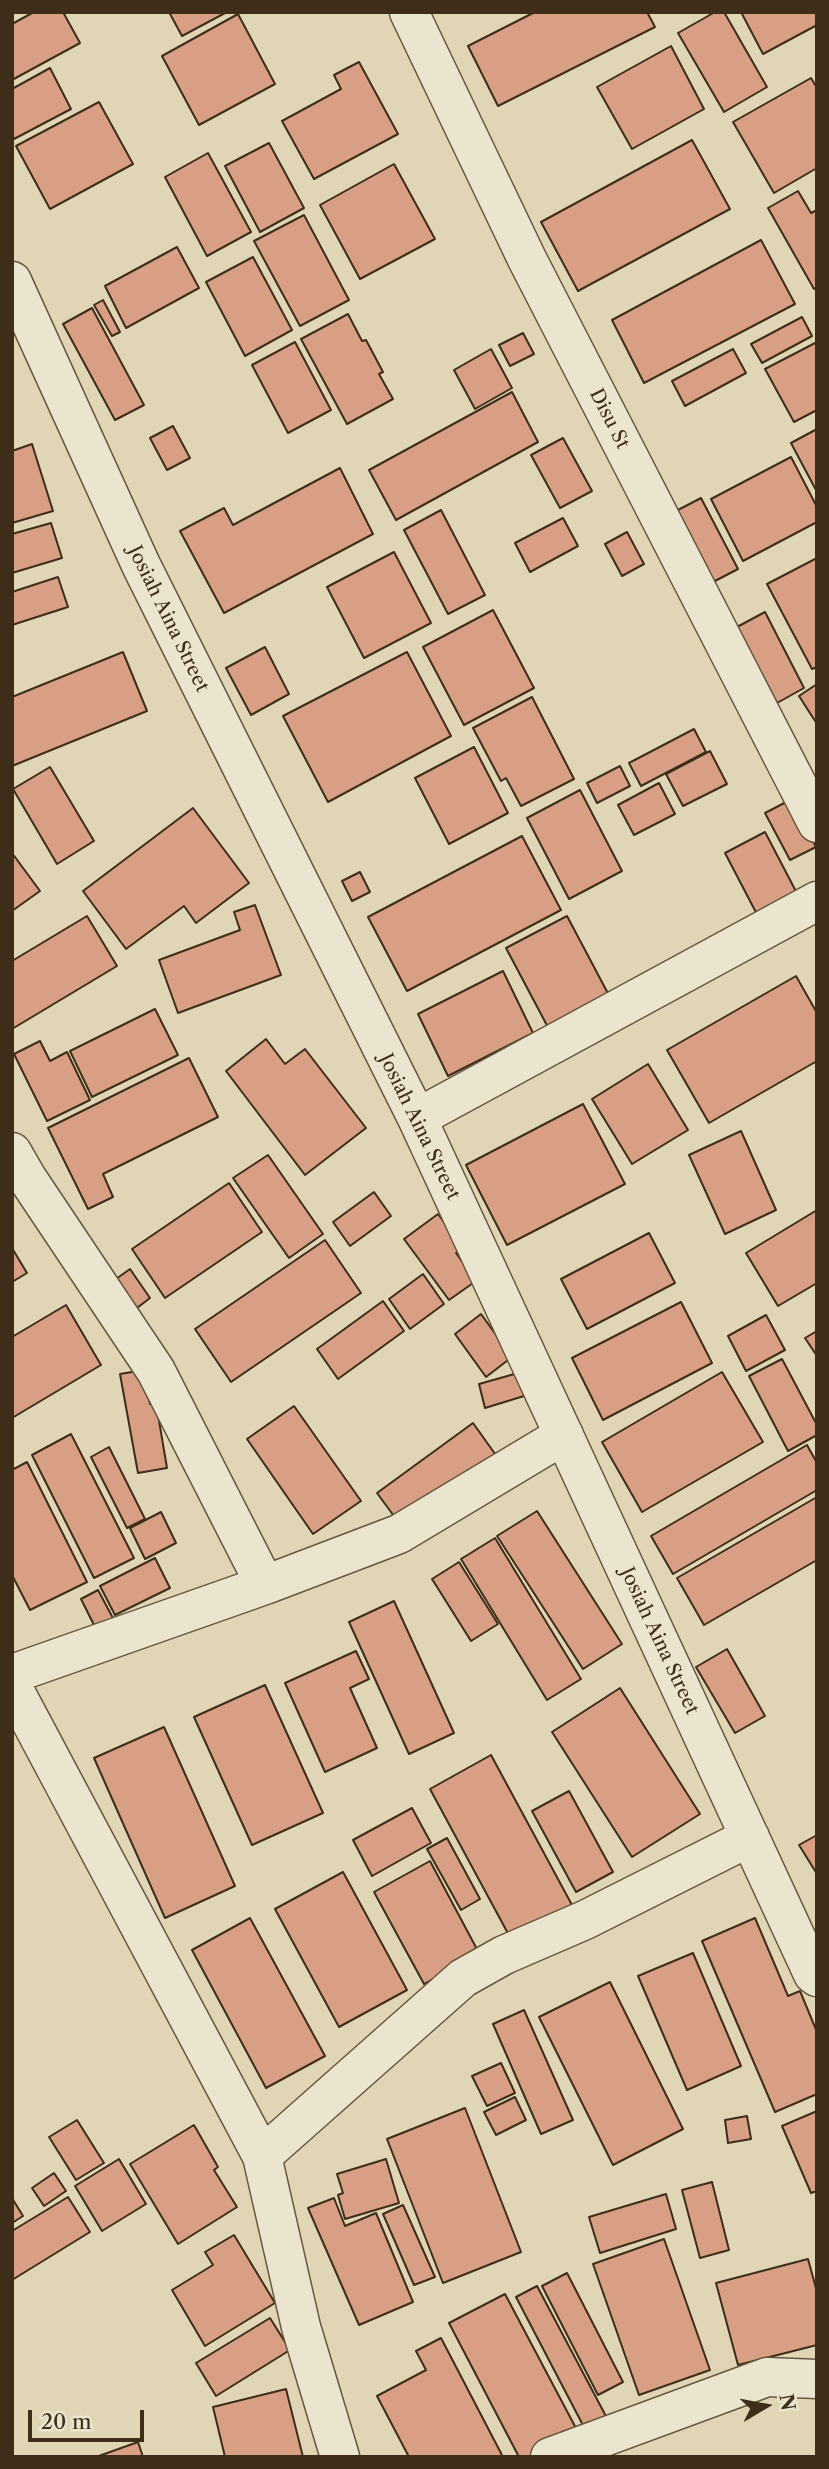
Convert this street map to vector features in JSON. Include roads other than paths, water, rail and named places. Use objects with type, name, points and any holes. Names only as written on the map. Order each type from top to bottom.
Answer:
[{"type":"street","name":"Disu St","points":[[409,12],[527,259],[817,823]]},
{"type":"street","name":"Josiah Aina Street","points":[[12,281],[141,565],[417,1118],[813,1974],[817,1977]]},
{"type":"street","points":[[417,1118],[817,901]]},
{"type":"street","points":[[12,1152],[156,1371],[265,1585]]},
{"type":"street","points":[[12,1674],[265,1585],[400,1534],[564,1435]]},
{"type":"street","points":[[12,1686],[262,2156],[301,2327],[340,2457]]},
{"type":"street","points":[[262,2156],[463,1978],[504,1955],[585,1920],[750,1837]]},
{"type":"street","points":[[550,2457],[768,2377],[817,2379]]}]
